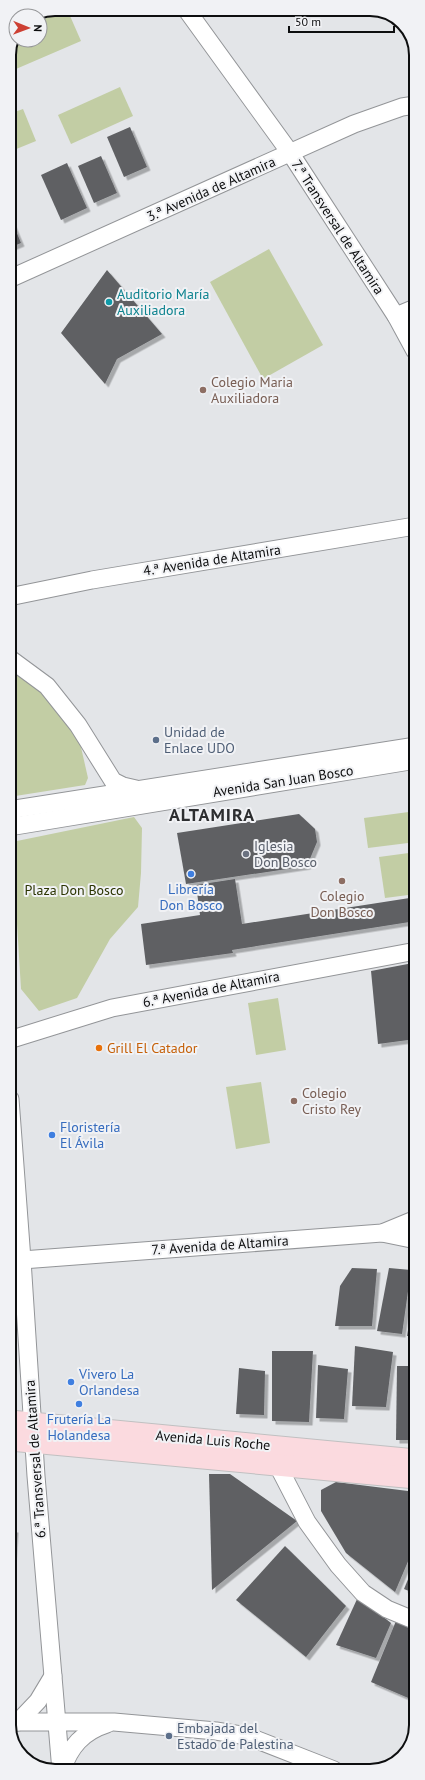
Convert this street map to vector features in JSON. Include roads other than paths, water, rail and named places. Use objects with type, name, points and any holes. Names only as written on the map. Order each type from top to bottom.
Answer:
[{"type":"main road","name":"Avenida Luis Roche","points":[[16,1424],[33,1433],[277,1464],[409,1477]]},
{"type":"main road","name":"Avenida Luis Roche","points":[[16,1438],[33,1433],[409,1460]]},
{"type":"street","name":"7.ª Transversal de Altamira","points":[[191,16],[290,154],[396,316],[409,340]]},
{"type":"street","name":"3.ª Avenida de Altamira","points":[[16,276],[354,124],[409,106]]},
{"type":"street","points":[[396,316],[409,311]]},
{"type":"street","name":"4.ª Avenida de Altamira","points":[[16,596],[92,580],[409,527]]},
{"type":"street","points":[[16,663],[51,690],[78,725],[113,781],[123,786],[142,790]]},
{"type":"street","name":"Avenida San Juan Bosco","points":[[16,809],[409,747]]},
{"type":"street","name":"Avenida San Juan Bosco","points":[[16,826],[409,761]]},
{"type":"street","name":"6.ª Avenida de Altamira","points":[[16,1038],[112,1008],[409,952]]},
{"type":"street","name":"6.ª Transversal de Altamira","points":[[16,1180],[33,1433],[61,1764]]},
{"type":"street","name":"7.ª Avenida de Altamira","points":[[22,1260],[382,1233],[409,1222]]},
{"type":"street","points":[[382,1233],[409,1239]]},
{"type":"street","points":[[277,1464],[307,1522],[338,1565],[364,1593],[387,1609],[409,1618]]},
{"type":"street","points":[[16,1720],[38,1701],[53,1676]]},
{"type":"street","points":[[16,1722],[114,1722],[216,1731],[247,1736],[319,1764]]},
{"type":"street","points":[[64,1764],[66,1758],[80,1738],[103,1725],[114,1722]]},
{"type":"place","name":"Auditorio María Auxiliadora","points":[[109,302]]},
{"type":"place","name":"Colegio Maria Auxiliadora","points":[[203,390]]},
{"type":"place","name":"Unidad de Enlace UDO","points":[[156,740]]},
{"type":"place","name":"Iglesia Don Bosco","points":[[246,854]]},
{"type":"place","name":"Librería Don Bosco","points":[[191,874]]},
{"type":"place","name":"Colegio Don Bosco","points":[[342,881]]},
{"type":"place","name":"Grill El Catador","points":[[99,1048]]},
{"type":"place","name":"Colegio Cristo Rey","points":[[294,1101]]},
{"type":"place","name":"Floristería El Ávila","points":[[52,1135]]},
{"type":"place","name":"Vivero La Orlandesa","points":[[71,1382]]},
{"type":"place","name":"Frutería La Holandesa","points":[[79,1404]]},
{"type":"place","name":"Embajada del Estado de Palestina","points":[[169,1736]]},
{"type":"district","name":"ALTAMIRA","points":[[212,814]]},
{"type":"park label","name":"Plaza Don Bosco","points":[[74,890]]}]
